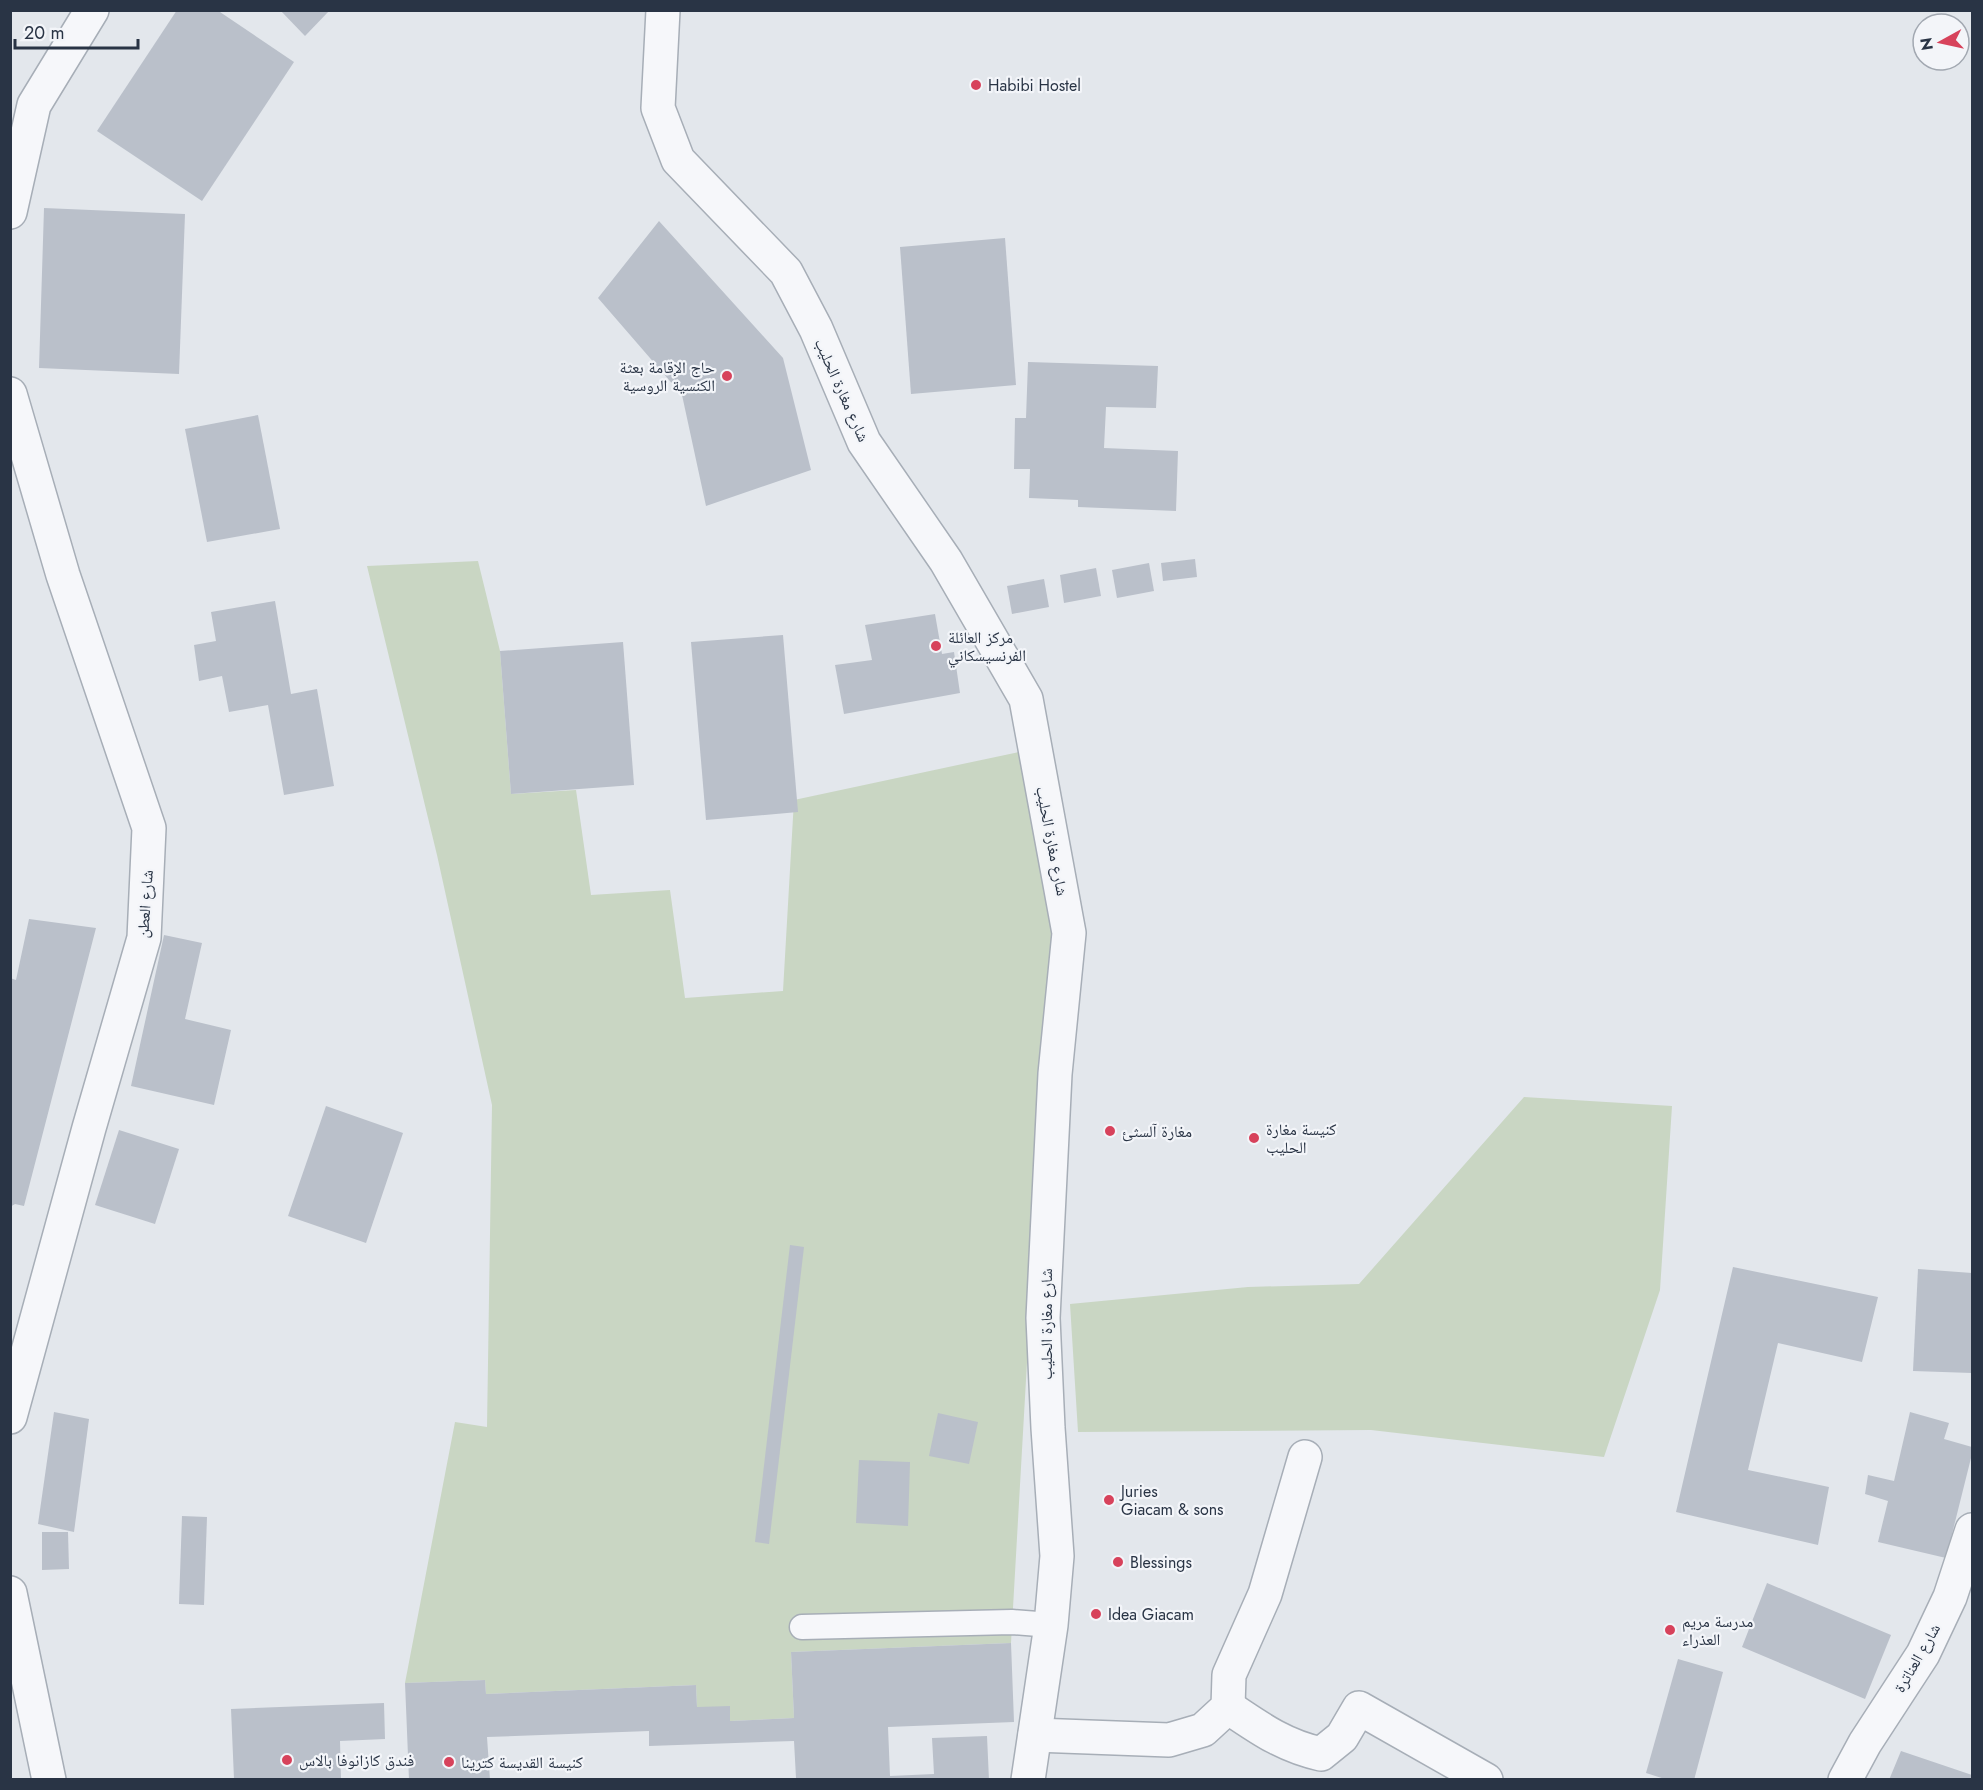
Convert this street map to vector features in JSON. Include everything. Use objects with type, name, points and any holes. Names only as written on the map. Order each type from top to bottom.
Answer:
[{"type":"street","points":[[10,212],[34,105],[92,10]]},
{"type":"street","name":"شارع مغارة الحليب","points":[[663,10],[658,108],[678,159],[786,272],[816,329],[864,442],[946,561],[1026,699],[1070,933],[1055,1074],[1044,1306],[1048,1428],[1058,1556],[1051,1624],[1028,1779]]},
{"type":"street","name":"شارع العطن","points":[[10,394],[63,575],[149,828],[144,938],[10,1417]]},
{"type":"street","points":[[1035,1736],[1169,1740],[1203,1730],[1228,1707],[1229,1675],[1265,1594],[1305,1457]]},
{"type":"street","name":"شارع العناترة","points":[[1845,1779],[1865,1743],[1961,1597],[1972,1530]]},
{"type":"street","points":[[10,1593],[49,1779]]},
{"type":"street","points":[[1228,1707],[1263,1731],[1299,1749],[1321,1754],[1342,1737],[1359,1708],[1486,1779]]},
{"type":"lane","points":[[802,1627],[1051,1624]]},
{"type":"green space","points":[[478,561],[500,651],[511,794],[576,790],[591,895],[670,890],[685,998],[783,991],[794,800],[1028,750],[1052,924],[1011,1643],[791,1652],[794,1718],[730,1721],[697,1707],[696,1685],[486,1694],[485,1680],[405,1683],[455,1422],[487,1427],[492,1105],[437,855],[367,566]]},
{"type":"green space","points":[[1524,1097],[1672,1106],[1660,1290],[1604,1457],[1371,1430],[1078,1432],[1070,1304],[1248,1287],[1359,1284]]},
{"type":"building","points":[[177,10],[217,10],[294,62],[202,201],[97,131]]},
{"type":"building","points":[[280,10],[330,10],[305,36]]},
{"type":"building","points":[[44,208],[185,214],[179,374],[39,368]]},
{"type":"building","name":"حاج الإقامة بعثة الكنسية الروسية","points":[[659,221],[783,358],[811,470],[706,506],[682,395],[598,298]]},
{"type":"building","points":[[1005,238],[1016,385],[911,394],[900,247]]},
{"type":"building","points":[[1028,362],[1158,366],[1156,408],[1106,407],[1104,448],[1178,451],[1176,511],[1078,507],[1078,500],[1029,498],[1030,469],[1014,469],[1015,418],[1026,418]]},
{"type":"building","points":[[258,415],[280,529],[207,542],[185,429]]},
{"type":"building","points":[[1195,559],[1197,577],[1163,581],[1161,563]]},
{"type":"building","points":[[1149,563],[1154,591],[1117,598],[1112,570]]},
{"type":"building","points":[[1096,568],[1101,596],[1064,603],[1060,575]]},
{"type":"building","points":[[1044,579],[1049,607],[1012,614],[1007,586]]},
{"type":"building","points":[[275,601],[291,694],[317,689],[334,786],[284,795],[268,705],[229,712],[222,676],[199,681],[194,645],[216,641],[211,612]]},
{"type":"building","points":[[935,614],[942,654],[954,652],[960,693],[844,714],[835,665],[872,660],[865,625]]},
{"type":"building","points":[[783,635],[798,812],[706,820],[691,642]]},
{"type":"building","points":[[623,642],[634,785],[511,794],[500,651]]},
{"type":"building","points":[[29,919],[96,928],[24,1206],[15,1204],[10,1207],[10,978],[16,980]]},
{"type":"building","points":[[164,935],[202,943],[185,1019],[231,1030],[214,1105],[131,1086]]},
{"type":"building","points":[[326,1106],[403,1133],[366,1243],[288,1216]]},
{"type":"building","points":[[119,1130],[179,1149],[155,1224],[95,1205]]},
{"type":"building","points":[[790,1245],[804,1247],[769,1544],[755,1542]]},
{"type":"building","points":[[1733,1267],[1878,1297],[1862,1362],[1778,1343],[1748,1470],[1829,1487],[1818,1545],[1676,1512]]},
{"type":"building","points":[[1918,1269],[1972,1273],[1972,1373],[1913,1371]]},
{"type":"building","points":[[54,1412],[89,1419],[74,1532],[38,1524]]},
{"type":"building","points":[[1910,1412],[1949,1423],[1944,1439],[1972,1447],[1946,1558],[1878,1542],[1888,1501],[1865,1494],[1868,1475],[1894,1481]]},
{"type":"building","points":[[938,1413],[978,1422],[969,1464],[929,1456]]},
{"type":"building","points":[[859,1460],[910,1462],[908,1526],[856,1523]]},
{"type":"building","points":[[182,1516],[207,1517],[204,1605],[179,1604]]},
{"type":"building","points":[[42,1532],[68,1532],[69,1569],[42,1570]]},
{"type":"building","points":[[1767,1583],[1891,1635],[1865,1699],[1742,1647]]},
{"type":"building","points":[[1011,1643],[1014,1722],[888,1727],[890,1776],[934,1774],[932,1738],[987,1736],[989,1780],[796,1778],[794,1741],[649,1746],[649,1731],[487,1737],[490,1780],[409,1780],[405,1683],[485,1680],[486,1694],[696,1685],[697,1707],[730,1706],[730,1721],[794,1718],[791,1652]]},
{"type":"building","points":[[1678,1659],[1723,1672],[1694,1780],[1668,1780],[1646,1773]]},
{"type":"building","name":"فندق كازانوفا بالاس","points":[[384,1703],[385,1739],[340,1741],[341,1780],[234,1779],[231,1709]]},
{"type":"building","points":[[1901,1751],[1972,1775],[1971,1780],[1889,1780]]},
{"type":"place","name":"Habibi Hostel","points":[[976,85]]},
{"type":"place","name":"حاج الإقامة بعثة الكنسية الروسية","points":[[727,376]]},
{"type":"place","name":"مركز العائلة الفرنسيسكاني","points":[[936,646]]},
{"type":"place","name":"مغارة آلسثئ","points":[[1110,1131]]},
{"type":"place","name":"كنيسة مغارة الحليب","points":[[1254,1138]]},
{"type":"place","name":"Juries Giacam & sons","points":[[1109,1500]]},
{"type":"place","name":"Blessings","points":[[1118,1562]]},
{"type":"place","name":"Idea Giacam","points":[[1096,1614]]},
{"type":"place","name":"مدرسة مريم العذراء","points":[[1670,1630]]},
{"type":"place","name":"فندق كازانوفا بالاس","points":[[287,1760]]},
{"type":"place","name":"كنيسة القديسة كترينا","points":[[449,1762]]}]
